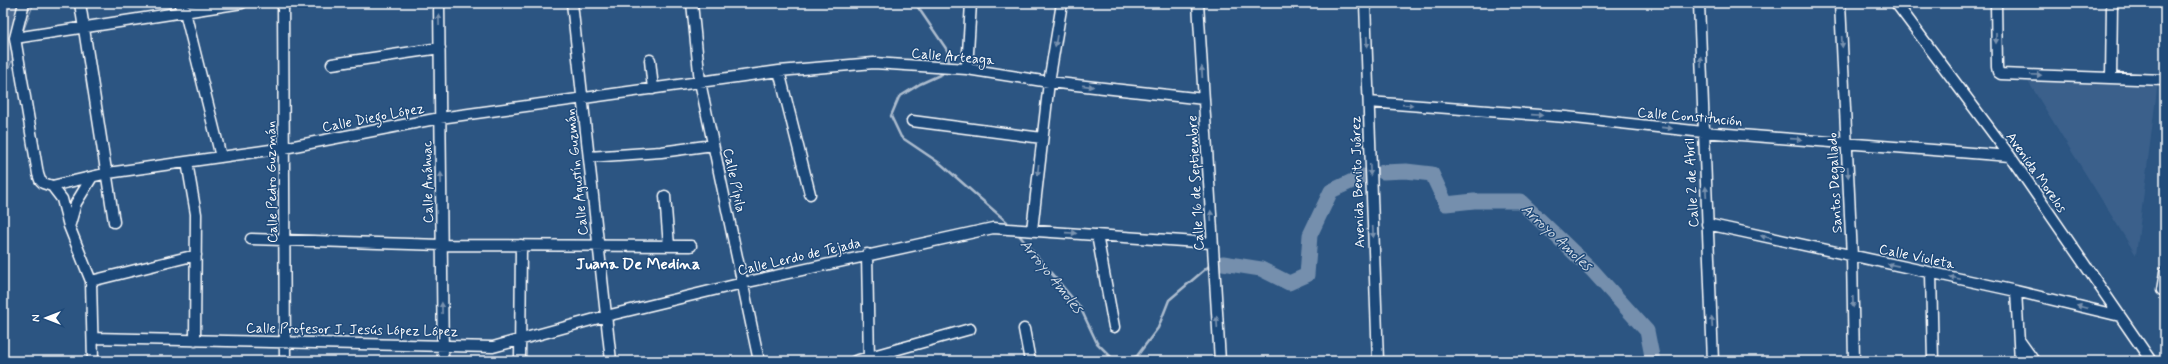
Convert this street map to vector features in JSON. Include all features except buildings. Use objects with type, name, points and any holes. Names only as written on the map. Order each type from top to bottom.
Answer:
[{"type":"street","points":[[24,3],[15,38],[38,174],[43,183],[52,186],[64,204],[69,226],[91,281],[93,361]]},
{"type":"street","points":[[80,3],[108,173],[114,222]]},
{"type":"street","points":[[15,38],[84,29],[182,7],[242,3]]},
{"type":"street","name":"Calle Pedro Guzmán","points":[[284,3],[284,148],[286,240],[285,361]]},
{"type":"street","name":"Calle Anáhuac","points":[[439,3],[443,361]]},
{"type":"street","name":"Calle Agustín Guzmán","points":[[572,3],[611,361]]},
{"type":"street","name":"Calle Pípila","points":[[692,3],[700,82],[759,361]]},
{"type":"street","points":[[967,69],[971,3]]},
{"type":"street","points":[[1062,3],[1049,82],[1032,230],[1212,243]]},
{"type":"street","name":"Calle 16 de Septiembre","points":[[1198,3],[1220,361]]},
{"type":"street","name":"Avenida Benito Juárez","points":[[1365,3],[1378,361]]},
{"type":"street","name":"Calle 2 de Abril","points":[[1700,3],[1703,132],[1713,361]]},
{"type":"street","name":"Santos Degallado","points":[[1840,3],[1852,257],[1854,361]]},
{"type":"street","name":"Avenida Morelos","points":[[1896,3],[2010,156],[2151,361]]},
{"type":"street","points":[[1996,3],[1998,72],[2001,74],[2165,80]]},
{"type":"street","points":[[2111,78],[2112,3]]},
{"type":"street","points":[[182,7],[221,157]]},
{"type":"street","points":[[332,64],[440,48]]},
{"type":"street","points":[[650,60],[654,89]]},
{"type":"street","name":"Calle Arteaga","points":[[700,82],[779,71],[874,63],[967,69],[1049,82],[1204,99]]},
{"type":"street","points":[[779,71],[810,194]]},
{"type":"street","name":"Calle Diego López","points":[[52,186],[108,173],[284,148],[440,118],[700,82]]},
{"type":"street","name":"Calle Constitución","points":[[1369,102],[1566,117],[1703,132],[1847,142],[2010,156]]},
{"type":"street","points":[[912,121],[1042,138]]},
{"type":"street","points":[[589,157],[661,152],[713,145]]},
{"type":"street","points":[[187,162],[196,214],[195,340]]},
{"type":"street","points":[[69,226],[76,203],[92,177]]},
{"type":"street","points":[[665,196],[668,246]]},
{"type":"street","name":"Calle Violeta","points":[[1707,224],[1852,257],[2016,291],[2120,316]]},
{"type":"street","name":"Calle Lerdo de Tejada","points":[[606,316],[867,254],[993,228],[1032,230]]},
{"type":"street","points":[[1097,235],[1114,327]]},
{"type":"street","points":[[251,240],[442,245],[691,246]]},
{"type":"street","points":[[520,361],[521,245]]},
{"type":"street","points":[[867,254],[869,359]]},
{"type":"street","points":[[91,281],[196,255]]},
{"type":"street","points":[[2162,290],[2165,272]]},
{"type":"street","points":[[1931,273],[1933,361]]},
{"type":"street","points":[[2016,291],[2020,361]]},
{"type":"street","name":"Calle Profesor J. Jesús López López","points":[[93,338],[493,347],[606,316]]},
{"type":"street","points":[[855,361],[869,359],[970,329]]},
{"type":"street","points":[[1024,329],[1030,361]]},
{"type":"street","points":[[2018,339],[2034,361]]},
{"type":"shaded area","points":[[3,3],[34,3],[3,84]]},
{"type":"shaded area","points":[[2026,78],[2158,81],[2136,255]]},
{"type":"waterway","name":"Arroyo Amoles","points":[[915,3],[947,50],[949,60]]},
{"type":"waterway","name":"Arroyo Amoles","points":[[942,74],[920,84],[899,97],[891,116],[901,137],[941,164],[1007,222]]},
{"type":"waterway","name":"Arroyo Amoles","points":[[1383,172],[1406,171],[1432,174],[1446,204],[1474,201],[1520,201],[1592,270],[1647,331],[1653,361]]},
{"type":"waterway","name":"Arroyo Amoles","points":[[1223,263],[1261,269],[1289,283],[1307,275],[1310,235],[1331,191],[1363,176]]},
{"type":"waterway","name":"Arroyo Amoles","points":[[1018,234],[1080,307],[1097,343],[1114,360],[1124,361],[1137,356],[1158,328],[1169,300],[1209,266]]},
{"type":"district","name":"Juana De Medina","points":[[638,263]]}]
